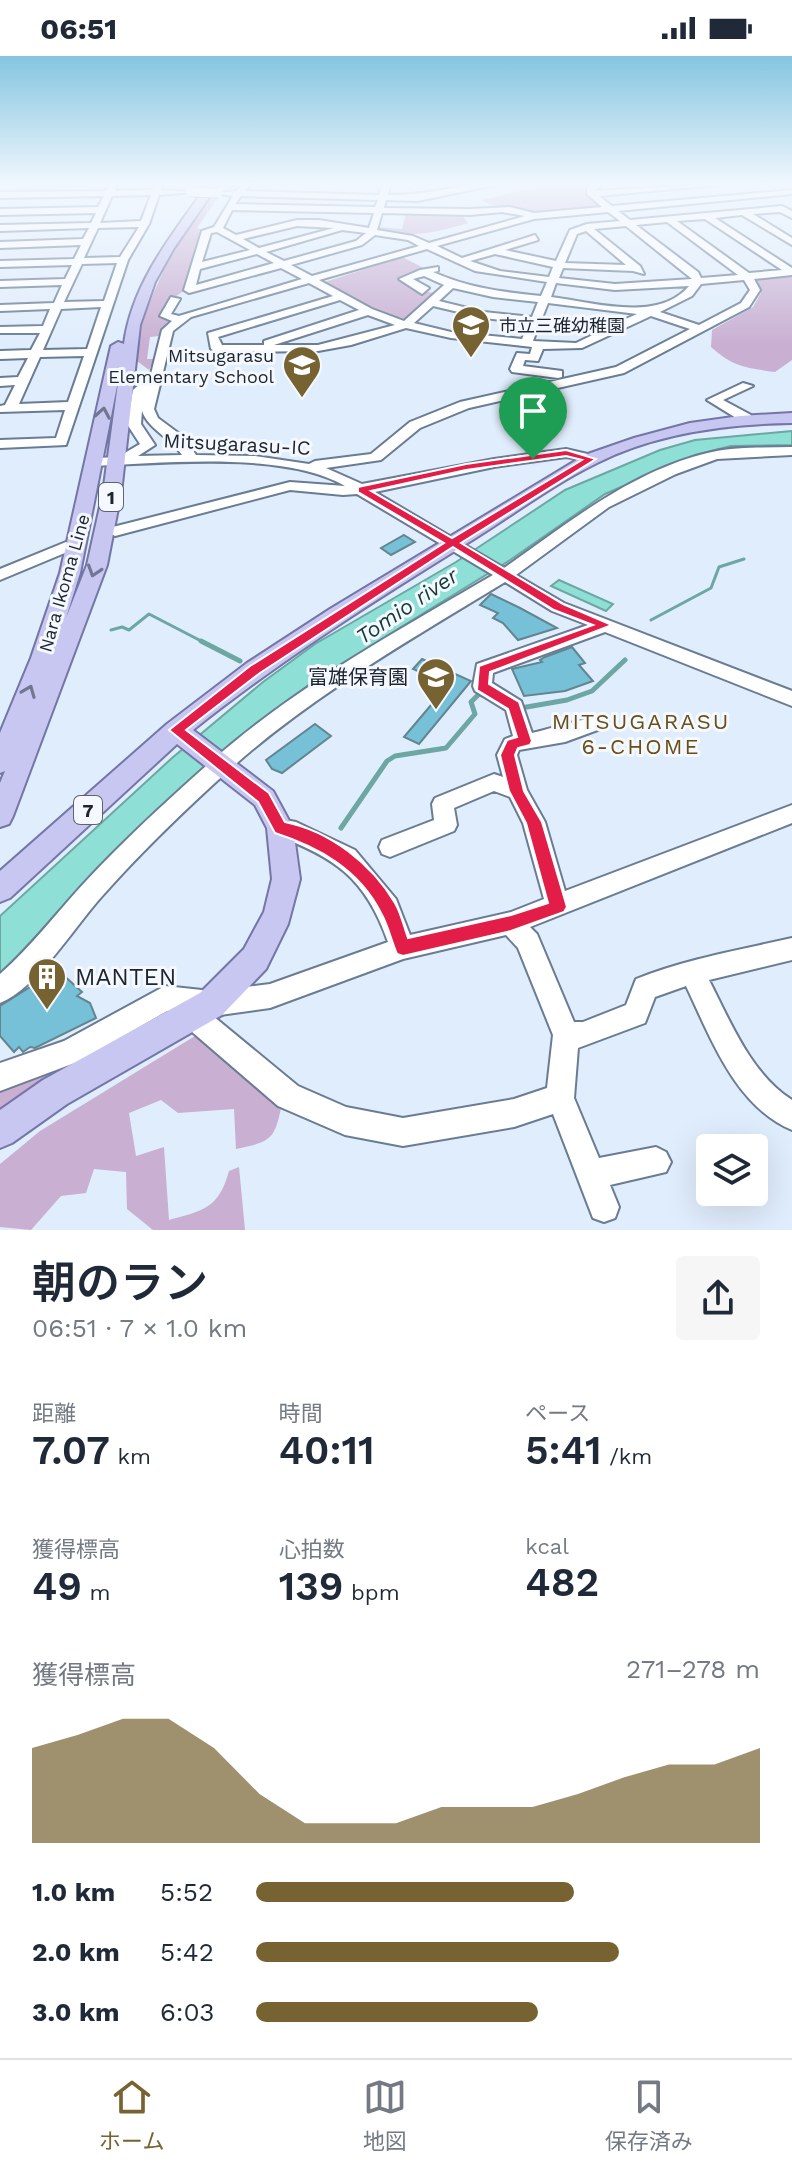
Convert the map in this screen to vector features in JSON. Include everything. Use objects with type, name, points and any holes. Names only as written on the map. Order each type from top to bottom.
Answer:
[{"type":"main road","name":"Nara Ikoma Line","points":[[0,763],[42,658],[70,573],[113,365],[139,281],[168,238]]},
{"type":"main road","name":"Nara Ikoma Line","points":[[0,816],[97,565],[133,325],[149,282],[175,238]]},
{"type":"main road","name":"7","points":[[0,889],[184,736],[255,669],[460,547],[591,459],[668,432],[746,418],[792,418]]},
{"type":"main road","points":[[0,1131],[55,1092],[202,1010],[255,959],[278,915],[286,879],[280,828],[264,798],[184,736]]},
{"type":"street","points":[[5,409],[23,381],[89,238]]},
{"type":"street","points":[[0,444],[61,442],[123,260],[137,238]]},
{"type":"street","points":[[205,238],[189,290],[359,243],[366,238]]},
{"type":"street","points":[[234,238],[340,297],[406,325],[451,335],[533,344],[578,346],[688,294],[698,282]]},
{"type":"street","points":[[196,267],[307,238]]},
{"type":"street","points":[[408,238],[500,274],[615,287],[656,286],[792,272]]},
{"type":"street","points":[[192,459],[180,441],[152,420],[148,409],[168,330],[195,312],[457,238]]},
{"type":"street","points":[[422,291],[424,288],[404,279],[539,238]]},
{"type":"street","points":[[558,374],[516,369],[521,356],[534,358],[534,320],[566,238]]},
{"type":"street","points":[[603,238],[656,286]]},
{"type":"street","points":[[646,238],[694,274],[698,282]]},
{"type":"street","points":[[305,467],[376,457],[415,425],[488,398],[620,370],[745,305],[755,290],[748,277],[694,238]]},
{"type":"street","points":[[740,238],[792,272]]},
{"type":"street","points":[[0,245],[87,242]]},
{"type":"street","points":[[493,250],[521,259],[558,264],[636,268]]},
{"type":"street","points":[[0,264],[123,260]]},
{"type":"street","points":[[424,272],[451,284],[493,294],[650,312],[698,328]]},
{"type":"street","points":[[0,284],[68,282]]},
{"type":"street","points":[[340,297],[212,335],[217,349],[333,346],[406,325],[451,284]]},
{"type":"street","points":[[175,299],[165,316],[180,320]]},
{"type":"street","points":[[431,302],[484,315],[614,329]]},
{"type":"street","points":[[0,308],[108,304]]},
{"type":"street","points":[[248,349],[368,311]]},
{"type":"street","points":[[0,330],[47,329]]},
{"type":"street","points":[[0,355],[91,352]]},
{"type":"street","points":[[115,461],[136,454],[148,445],[134,424],[139,390],[154,377]]},
{"type":"street","points":[[0,382],[23,381]]},
{"type":"street","points":[[746,418],[713,400],[747,386]]},
{"type":"street","points":[[5,409],[72,406]]},
{"type":"street","points":[[152,460],[172,452],[180,441]]},
{"type":"street","points":[[0,991],[34,960],[96,886],[220,762],[287,712],[391,643],[504,575],[604,504],[671,471],[715,455],[792,451]]},
{"type":"street","points":[[115,531],[290,486],[343,491],[566,453],[591,459]]},
{"type":"street","name":"Mitsugarasu-IC","points":[[95,462],[192,459],[321,469],[361,489],[558,607],[792,699]]},
{"type":"street","points":[[0,575],[66,547]]},
{"type":"street","points":[[525,741],[514,706],[482,686],[484,669],[606,625]]},
{"type":"street","points":[[558,907],[534,822],[517,791],[507,755],[512,744],[565,734],[596,723]]},
{"type":"street","points":[[390,847],[446,825],[443,804],[494,782],[517,791]]},
{"type":"street","points":[[202,1010],[270,996],[403,948],[511,923],[792,814]]},
{"type":"street","points":[[280,828],[296,831],[347,857],[388,907],[403,948]]},
{"type":"street","points":[[511,923],[528,942],[566,1035],[560,1098],[604,1207]]},
{"type":"street","points":[[566,1035],[583,1035],[636,1014],[645,988],[792,949]]},
{"type":"street","points":[[693,974],[732,1049],[764,1096],[792,1116]]},
{"type":"street","points":[[0,1077],[71,1052],[165,998],[202,1010],[288,1096],[345,1121],[403,1132],[514,1113],[560,1098]]},
{"type":"street","points":[[592,1174],[656,1162]]},
{"type":"shaded area","points":[[183,238],[202,238],[185,290],[172,299],[161,316],[172,319],[159,336],[150,337],[147,359],[154,359],[149,370],[133,358],[154,292]]},
{"type":"shaded area","points":[[402,257],[426,269],[400,279],[420,291],[436,293],[407,320],[374,310],[322,283]]},
{"type":"shaded area","points":[[792,275],[792,360],[775,372],[756,369],[734,363],[711,347],[712,330],[753,307],[761,293],[753,279]]},
{"type":"shaded area","points":[[205,1035],[284,1096],[272,1134],[260,1143],[236,1149],[234,1109],[178,1113],[161,1100],[129,1113],[136,1156],[164,1147],[169,1220],[208,1206],[220,1193],[229,1171],[239,1167],[245,1230],[153,1230],[127,1209],[126,1172],[94,1169],[86,1193],[61,1196],[31,1230],[0,1227],[0,1164],[40,1131],[195,1036]]},
{"type":"shaded area","points":[[54,1070],[57,1074],[0,1111],[0,1086]]},
{"type":"water","name":"Tomio river","points":[[792,431],[792,445],[731,446],[695,455],[605,494],[510,560],[315,680],[262,721],[0,976],[0,916],[172,758],[263,682],[315,644],[456,562],[565,490],[660,450],[695,440]]},
{"type":"water","points":[[559,580],[613,604],[606,611],[551,586]]},
{"type":"building","points":[[404,535],[415,542],[391,555],[381,548]]},
{"type":"building","points":[[491,594],[557,628],[518,640],[503,623],[493,618],[498,613],[480,605]]},
{"type":"building","points":[[572,647],[585,663],[579,665],[593,681],[565,691],[524,696],[512,669],[542,662],[540,660],[545,657]]},
{"type":"building","name":"富雄保育園","points":[[422,659],[471,681],[419,744],[404,737],[448,685],[413,669]]},
{"type":"building","points":[[315,724],[331,736],[282,773],[272,769],[266,760]]},
{"type":"building","name":"MANTEN","points":[[51,964],[82,992],[77,996],[90,1003],[96,1018],[35,1048],[30,1047],[23,1052],[19,1047],[14,1052],[0,1036],[0,1006],[30,987]]},
{"type":"waterway","points":[[651,620],[711,588],[719,567],[744,559]]},
{"type":"waterway","points":[[111,630],[122,627],[129,630],[149,614],[205,643]]},
{"type":"waterway","points":[[201,641],[240,661]]},
{"type":"waterway","points":[[521,708],[567,700],[592,691],[625,660]]},
{"type":"waterway","points":[[341,828],[387,761],[395,756],[446,748],[475,714],[471,702],[479,694],[485,696]]},
{"type":"place","name":"市立三碓幼稚園","points":[[471,359]]},
{"type":"place","name":"Mitsugarasu Elementary School","points":[[302,399]]},
{"type":"place","name":"富雄保育園","points":[[436,711]]},
{"type":"place","name":"MANTEN","points":[[47,1011]]},
{"type":"district","name":"MITSUGARASU 6-CHOME","points":[[641,734]]},
{"type":"route","points":[[533,459],[466,467],[361,489],[419,524],[452,543],[468,552],[558,607],[606,625],[484,669],[482,686],[514,706],[525,741],[512,744],[507,755],[517,791],[534,822],[558,907],[511,923],[403,948],[388,907],[347,857],[296,831],[280,828],[264,798],[176,730],[255,669],[338,614],[452,543],[591,459],[566,453],[533,459]]}]
